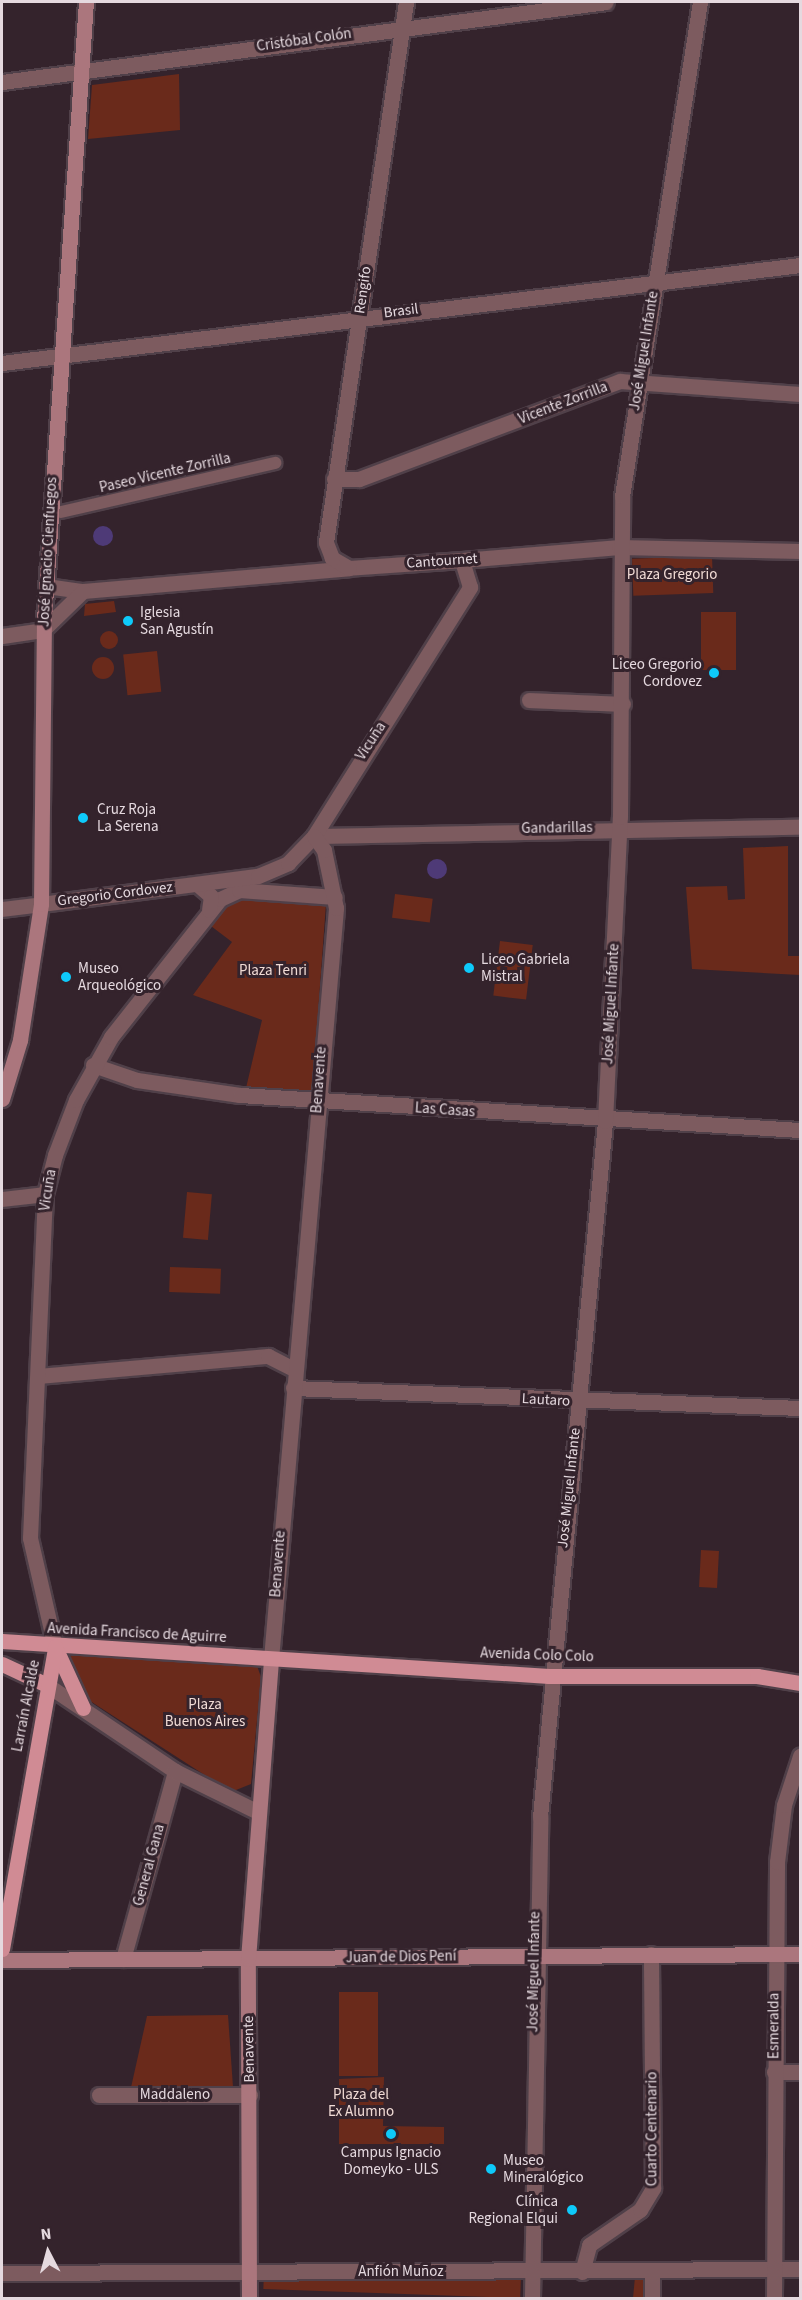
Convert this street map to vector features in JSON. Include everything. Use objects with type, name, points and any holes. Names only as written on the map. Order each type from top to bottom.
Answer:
[{"type":"main road","name":"José Ignacio Cienfuegos","points":[[2,1099],[21,1040],[41,904],[43,630],[60,355],[86,2]]},
{"type":"main road","name":"Avenida Francisco de Aguirre","points":[[2,1641],[55,1647],[271,1659]]},
{"type":"main road","name":"Larraín Alcalde","points":[[2,1949],[46,1685],[55,1647]]},
{"type":"main road","points":[[55,1647],[83,1708]]},
{"type":"main road","name":"Avenida Colo Colo","points":[[271,1659],[549,1676],[757,1676],[801,1683]]},
{"type":"main road","name":"Benavente","points":[[249,2298],[248,1959],[271,1659]]},
{"type":"main road","points":[[2,1664],[46,1685]]},
{"type":"main road","name":"Juan de Dios Pení","points":[[2,1960],[801,1954]]},
{"type":"street","name":"Rengifo","points":[[349,568],[332,558],[326,542],[406,2]]},
{"type":"street","name":"Cristóbal Colón","points":[[2,81],[402,26],[606,2]]},
{"type":"street","name":"José Miguel Infante","points":[[532,2298],[533,1955],[549,1676],[605,1121],[620,828],[623,704],[620,546],[638,382],[700,2]]},
{"type":"street","name":"Brasil","points":[[2,363],[360,316],[801,265]]},
{"type":"street","name":"Vicente Zorrilla","points":[[334,479],[359,478],[614,383],[638,382],[801,394]]},
{"type":"street","name":"Paseo Vicente Zorrilla","points":[[61,512],[275,463]]},
{"type":"street","name":"Cantournet","points":[[46,586],[83,591],[620,546],[801,551]]},
{"type":"street","name":"Vicuña","points":[[228,880],[274,872],[315,836],[329,805],[466,595],[470,580],[462,560]]},
{"type":"street","points":[[2,636],[43,630],[83,591]]},
{"type":"street","points":[[529,700],[623,704]]},
{"type":"street","name":"Gandarillas","points":[[315,836],[620,828],[801,827]]},
{"type":"street","name":"Benavente","points":[[271,1659],[335,897],[324,850],[315,836]]},
{"type":"street","name":"Gregorio Cordovez","points":[[2,909],[228,880]]},
{"type":"street","points":[[197,884],[211,896],[209,910]]},
{"type":"street","name":"Vicuña","points":[[55,1647],[30,1551],[45,1194],[59,1144],[93,1065],[209,910],[239,890],[335,897]]},
{"type":"street","name":"Las Casas","points":[[93,1065],[137,1080],[317,1101],[605,1121],[801,1130]]},
{"type":"street","points":[[2,1199],[45,1194]]},
{"type":"street","points":[[38,1376],[268,1356],[295,1370]]},
{"type":"street","name":"Lautaro","points":[[292,1388],[577,1402],[801,1408]]},
{"type":"street","points":[[46,1685],[175,1771],[258,1812]]},
{"type":"street","name":"Esmeralda","points":[[774,2298],[775,1954],[779,1830],[801,1756]]},
{"type":"street","name":"General Gana","points":[[123,1959],[175,1771]]},
{"type":"street","name":"Cuarto Centenario","points":[[582,2271],[589,2245],[640,2210],[653,2188],[651,1954]]},
{"type":"street","points":[[774,2072],[801,2072]]},
{"type":"street","name":"Maddaleno","points":[[99,2095],[250,2095]]},
{"type":"street","name":"Anfión Muñoz","points":[[2,2273],[801,2269]]},
{"type":"street","points":[[652,2271],[652,2298]]},
{"type":"green space","points":[[179,74],[180,130],[88,139],[92,85]]},
{"type":"green space","name":"Plaza Gregorio","points":[[712,556],[713,593],[633,596],[632,559]]},
{"type":"green space","points":[[114,601],[116,612],[84,616],[85,604]]},
{"type":"green space","points":[[701,612],[736,612],[736,670],[701,670]]},
{"type":"green space","points":[[105,631],[113,631],[118,636],[116,647],[105,649],[100,644],[100,636]]},
{"type":"green space","points":[[157,651],[161,692],[127,695],[123,655]]},
{"type":"green space","points":[[103,657],[111,660],[114,668],[111,676],[103,679],[95,676],[92,668],[95,660]]},
{"type":"green space","points":[[788,846],[788,956],[800,956],[800,975],[692,969],[686,887],[727,886],[728,900],[745,899],[743,848]]},
{"type":"green space","points":[[395,894],[433,899],[430,922],[392,918]]},
{"type":"green space","name":"Plaza Tenri","points":[[232,895],[326,904],[312,1095],[246,1088],[262,1020],[193,995],[232,942],[207,923]]},
{"type":"green space","points":[[500,941],[533,945],[526,1000],[493,996]]},
{"type":"green space","points":[[187,1192],[212,1194],[208,1240],[183,1238]]},
{"type":"green space","points":[[170,1267],[221,1269],[220,1294],[169,1292]]},
{"type":"green space","points":[[701,1550],[719,1551],[717,1588],[699,1587]]},
{"type":"green space","name":"Plaza Buenos Aires","points":[[80,1651],[256,1663],[261,1677],[251,1784],[231,1792],[87,1699],[69,1667],[71,1656]]},
{"type":"green space","points":[[339,1992],[378,1992],[378,2076],[339,2076]]},
{"type":"green space","points":[[228,2015],[233,2087],[130,2092],[147,2016]]},
{"type":"green space","name":"Plaza del Ex Alumno","points":[[384,2077],[383,2126],[444,2127],[444,2144],[339,2144],[339,2079]]},
{"type":"green space","points":[[264,2266],[521,2275],[520,2298],[263,2289]]},
{"type":"green space","points":[[635,2277],[645,2277],[645,2298],[633,2298]]},
{"type":"shaded area","points":[[99,526],[107,526],[113,532],[113,540],[107,546],[99,546],[93,540],[93,532]]},
{"type":"shaded area","points":[[437,859],[444,862],[447,869],[444,876],[437,879],[430,876],[427,869],[430,862]]},
{"type":"place","name":"Iglesia San Agustín","points":[[128,621]]},
{"type":"place","name":"Liceo Gregorio Cordovez","points":[[714,673]]},
{"type":"place","name":"Cruz Roja La Serena","points":[[83,818]]},
{"type":"place","name":"Liceo Gabriela Mistral","points":[[469,968]]},
{"type":"place","name":"Museo Arqueológico","points":[[66,977]]},
{"type":"place","name":"Campus Ignacio Domeyko - ULS","points":[[391,2134]]},
{"type":"place","name":"Museo Mineralógico","points":[[491,2169]]},
{"type":"place","name":"Clínica Regional Elqui","points":[[572,2210]]}]
